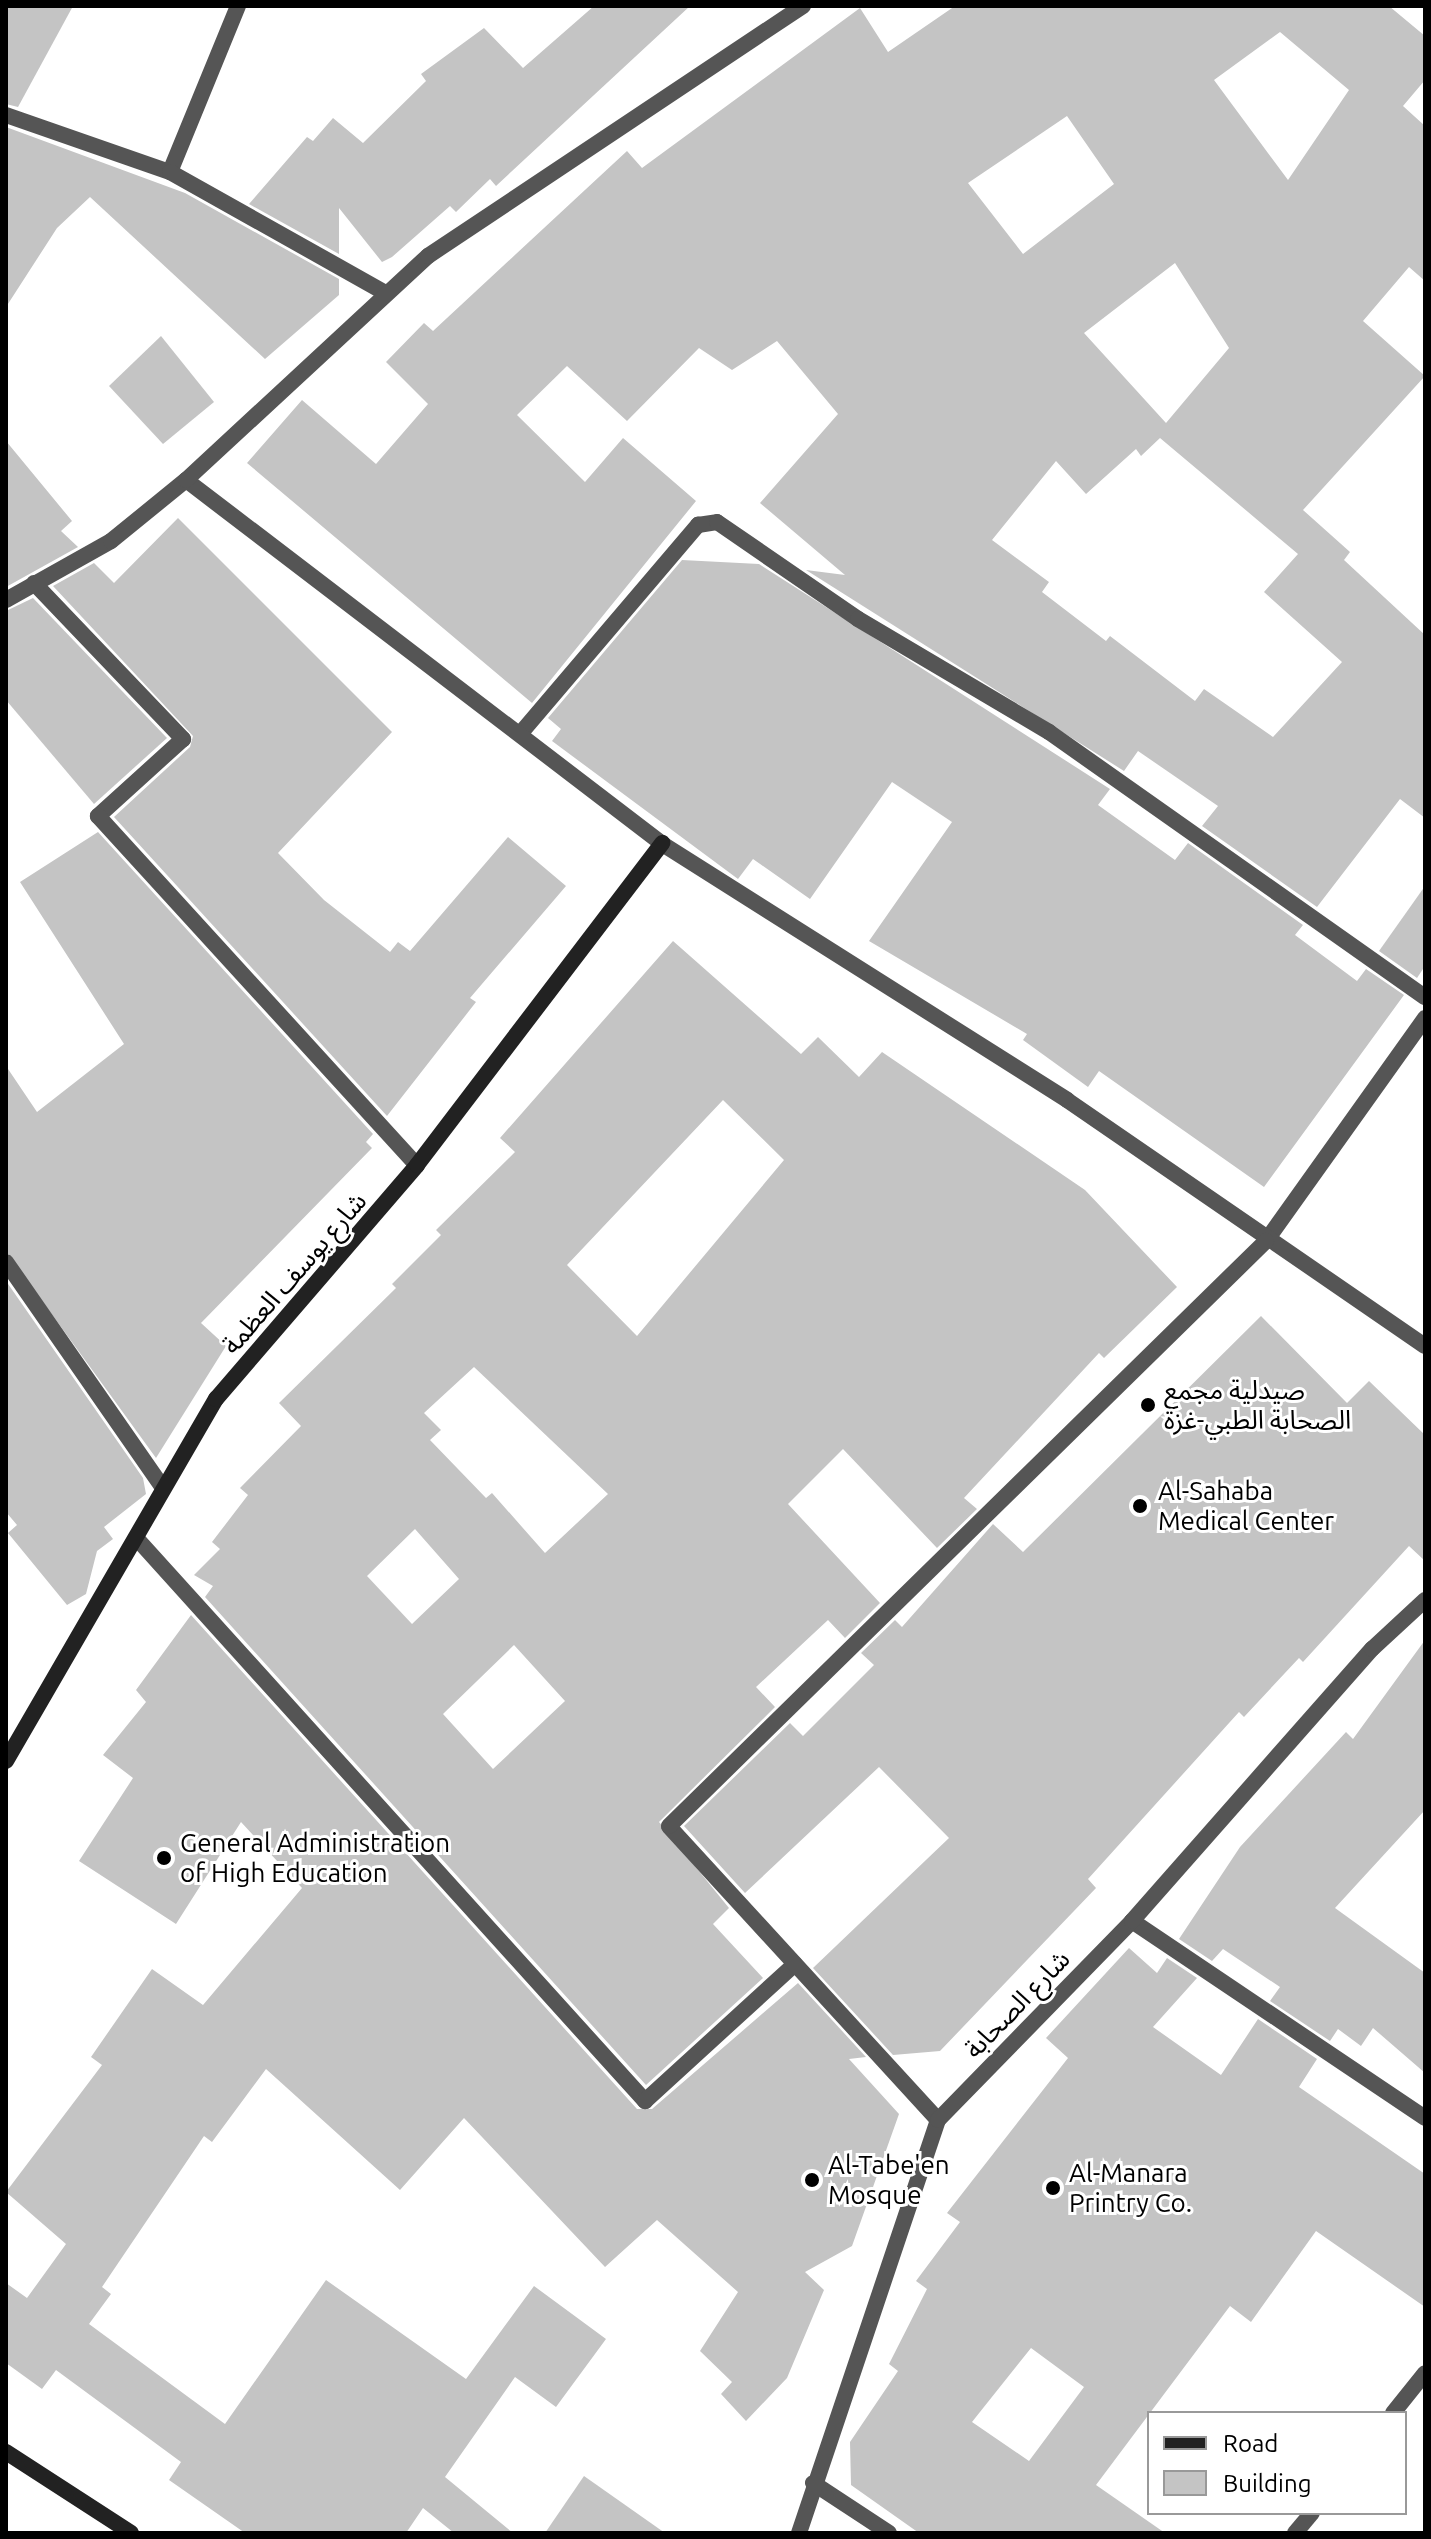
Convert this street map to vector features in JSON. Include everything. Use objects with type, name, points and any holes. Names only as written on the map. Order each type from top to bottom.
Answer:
[{"type":"street","points":[[170,172],[238,6]]},
{"type":"street","points":[[6,600],[111,541],[186,480],[384,292],[795,8]]},
{"type":"street","points":[[6,115],[170,172],[384,292]]},
{"type":"street","points":[[186,480],[662,843],[1067,1100],[1266,1241],[1425,1346]]},
{"type":"street","points":[[520,734],[698,525],[717,522],[858,619],[1100,767],[1425,997]]},
{"type":"street","points":[[34,583],[183,739],[98,816],[417,1165]]},
{"type":"street","name":"شارع يوسف العظمة","points":[[6,1761],[139,1541],[161,1485],[216,1399],[417,1165],[662,843]]},
{"type":"street","points":[[938,2120],[669,1826],[1266,1241],[1425,1018]]},
{"type":"street","points":[[6,1262],[161,1485]]},
{"type":"street","points":[[139,1541],[645,2101],[795,1964]]},
{"type":"street","name":"شارع الصحابة","points":[[799,2533],[813,2483],[938,2120],[1132,1921],[1372,1649],[1425,1600]]},
{"type":"street","points":[[1132,1921],[1425,2118]]},
{"type":"street","points":[[1395,2411],[1425,2373]]},
{"type":"street","points":[[6,2452],[131,2533]]},
{"type":"street","points":[[813,2483],[889,2533]]},
{"type":"street","points":[[1295,2533],[1310,2515]]},
{"type":"building","points":[[6,6],[73,6],[18,107],[6,104]]},
{"type":"building","points":[[594,6],[690,6],[496,186],[490,179],[456,212],[450,206],[392,257],[382,262],[339,208],[339,254],[249,204],[307,137],[313,141],[333,118],[363,143],[426,81],[421,74],[484,28],[523,68]]},
{"type":"building","points":[[955,6],[1389,6],[1425,36],[1425,80],[1403,106],[1425,126],[1425,281],[1409,267],[1363,321],[1425,376],[1303,510],[1350,552],[1344,560],[1425,635],[1425,818],[1400,799],[1317,907],[1202,826],[1218,806],[1138,751],[1124,771],[806,570],[845,575],[760,503],[838,414],[777,341],[732,370],[699,348],[627,421],[567,366],[517,415],[585,482],[623,438],[696,501],[532,703],[247,463],[302,400],[376,464],[428,404],[386,362],[424,323],[433,331],[627,151],[642,168],[860,8],[888,52]],"holes":[[[1280,32],[1349,90],[1288,180],[1214,80]],[[1067,116],[1114,184],[1023,254],[968,183]],[[1175,263],[1229,348],[1166,423],[1084,333]],[[1160,438],[1298,554],[1264,592],[1342,662],[1273,737],[1204,689],[1195,701],[1110,636],[1106,641],[1042,592],[1049,582],[992,540],[1056,461],[1086,494],[1136,449],[1141,456]]]},
{"type":"building","points":[[6,127],[185,193],[339,279],[339,295],[265,359],[90,197],[57,228],[6,307]]},
{"type":"building","points":[[161,336],[214,402],[163,444],[109,386]]},
{"type":"building","points":[[6,441],[72,521],[61,531],[78,547],[6,587]]},
{"type":"building","points":[[178,518],[392,732],[278,853],[324,900],[390,952],[398,942],[410,951],[508,837],[566,886],[470,998],[476,1002],[387,1116],[114,817],[190,747],[193,736],[53,586],[94,563],[114,583]]},
{"type":"building","points":[[682,560],[759,564],[1110,789],[1098,805],[1175,860],[1188,843],[1303,925],[1295,935],[1357,981],[1366,969],[1404,995],[1264,1187],[1099,1071],[1088,1087],[1023,1040],[1027,1034],[869,941],[952,822],[892,782],[810,899],[753,859],[738,879],[552,741],[561,729],[548,718]]},
{"type":"building","points":[[33,598],[167,738],[94,804],[6,700],[6,611]]},
{"type":"building","points":[[98,832],[373,1134],[366,1142],[372,1148],[201,1323],[226,1346],[156,1458],[6,1251],[6,1066],[37,1112],[124,1044],[20,882]]},
{"type":"building","points":[[1425,886],[1425,966],[1417,978],[1379,951]]},
{"type":"building","points":[[673,941],[801,1054],[818,1037],[859,1077],[882,1052],[1085,1190],[1177,1287],[1104,1358],[1099,1353],[964,1498],[977,1509],[937,1548],[843,1449],[788,1504],[880,1603],[845,1638],[828,1620],[756,1687],[775,1707],[659,1822],[729,1908],[713,1924],[763,1978],[646,2085],[205,1597],[213,1586],[194,1575],[220,1549],[212,1542],[248,1495],[240,1488],[301,1426],[279,1403],[396,1288],[392,1284],[441,1235],[436,1230],[515,1152],[500,1138]],"holes":[[[723,1100],[784,1160],[637,1336],[567,1265]],[[474,1367],[608,1494],[545,1553],[492,1493],[486,1498],[430,1440],[441,1430],[424,1413]],[[415,1529],[459,1579],[412,1624],[367,1576]],[[514,1645],[565,1701],[493,1769],[443,1714]]]},
{"type":"building","points":[[6,1281],[143,1478],[146,1494],[104,1527],[113,1539],[97,1551],[86,1594],[67,1605],[8,1533],[17,1525],[6,1512]]},
{"type":"building","points":[[1261,1316],[1347,1403],[1369,1381],[1425,1435],[1425,1561],[1409,1546],[1303,1662],[1299,1658],[1244,1717],[1239,1712],[1088,1879],[1096,1888],[940,2051],[893,2055],[813,1968],[949,1838],[879,1767],[745,1893],[684,1826],[790,1723],[803,1736],[874,1665],[861,1653],[895,1620],[902,1627],[993,1524],[1023,1552]]},
{"type":"building","points":[[191,1615],[637,2109],[652,2109],[798,1983],[866,2057],[849,2059],[899,2114],[852,2246],[805,2272],[824,2290],[787,2378],[746,2421],[721,2394],[732,2382],[700,2351],[738,2292],[657,2220],[605,2267],[464,2118],[400,2190],[266,2069],[212,2142],[204,2136],[102,2287],[111,2294],[89,2324],[225,2424],[326,2280],[466,2379],[534,2286],[606,2339],[556,2407],[515,2377],[445,2477],[513,2533],[454,2533],[423,2508],[406,2533],[245,2533],[169,2480],[181,2462],[56,2370],[42,2389],[6,2363],[6,2283],[27,2298],[66,2244],[6,2192],[102,2065],[91,2057],[152,1969],[203,2005],[302,1888],[241,1822],[176,1924],[79,1861],[133,1778],[103,1755],[146,1702],[136,1690]]},
{"type":"building","points":[[1425,1640],[1425,1810],[1335,1908],[1425,1973],[1425,2073],[1373,2028],[1361,2046],[1338,2029],[1330,2041],[1270,2001],[1280,1987],[1223,1949],[1212,1961],[1179,1939],[1240,1847],[1346,1732],[1353,1739]]},
{"type":"building","points":[[1129,1948],[1157,1973],[1167,1958],[1197,1978],[1153,2027],[1221,2075],[1258,2019],[1317,2059],[1299,2087],[1425,2174],[1425,2307],[1316,2231],[1251,2322],[1230,2306],[1151,2411],[1147,2411],[1147,2417],[1096,2485],[1165,2533],[919,2533],[851,2485],[850,2442],[898,2371],[889,2364],[927,2289],[916,2281],[960,2222],[947,2213],[1068,2058],[1046,2038]],"holes":[[[1031,2348],[1084,2387],[1029,2461],[972,2422]]]},
{"type":"building","points":[[584,2476],[665,2533],[545,2533]]},
{"type":"place","name":"صيدلية مجمع الصحابة الطبي-غزة","points":[[1148,1405]]},
{"type":"place","name":"Al-Sahaba Medical Center","points":[[1140,1506]]},
{"type":"place","name":"General Administration of High Education","points":[[164,1858]]},
{"type":"place","name":"Al-Tabe'en Mosque","points":[[812,2180]]},
{"type":"place","name":"Al-Manara Printry Co.","points":[[1053,2188]]}]
